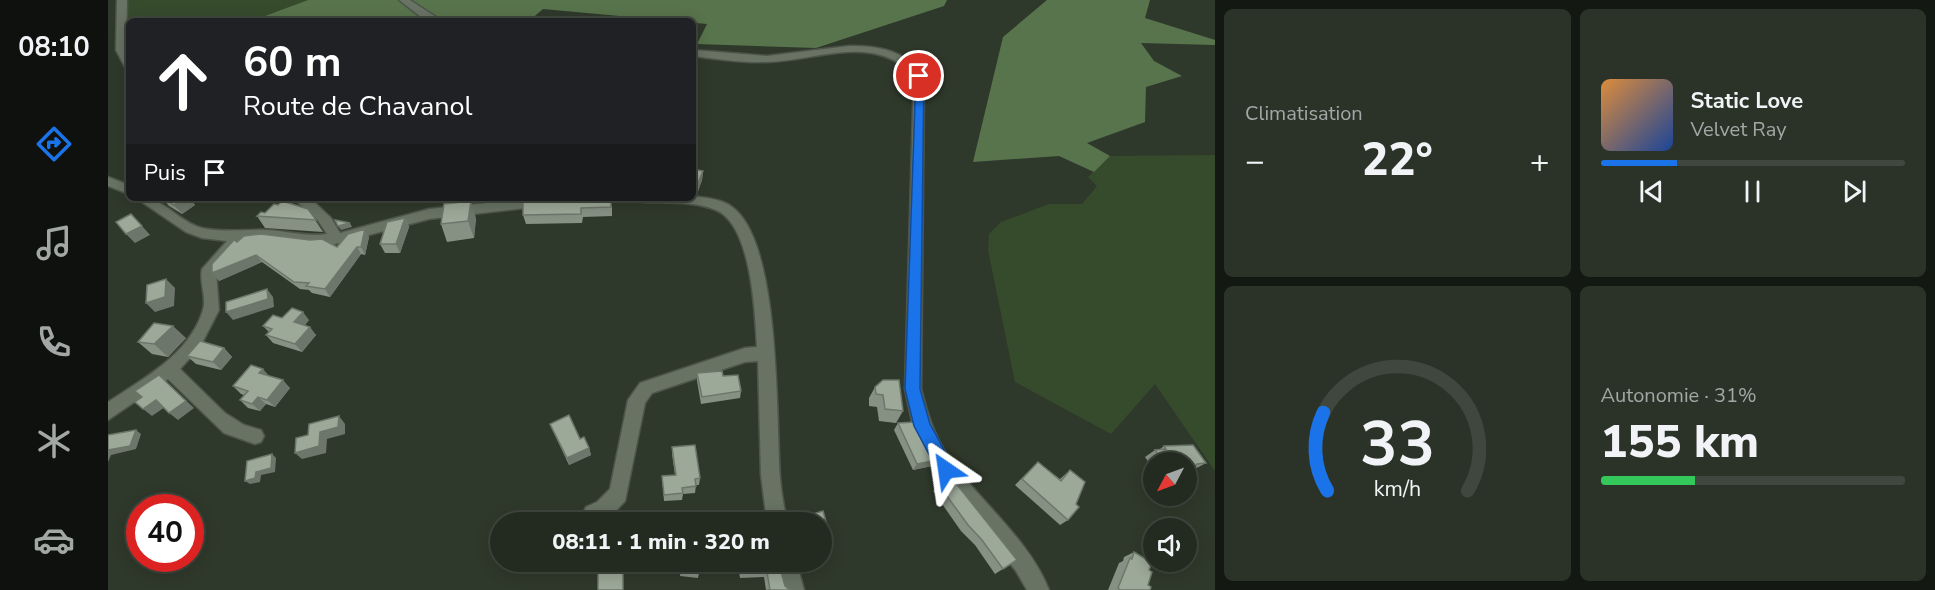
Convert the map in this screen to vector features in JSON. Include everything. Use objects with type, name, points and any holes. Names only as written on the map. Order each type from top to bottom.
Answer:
[{"type":"street","points":[[122,0],[121,50],[126,59]]},
{"type":"street","points":[[404,0],[428,18]]},
{"type":"street","points":[[696,53],[769,59],[856,49],[899,56],[912,64],[919,76],[912,360],[916,408],[929,441],[954,482],[1023,564],[1039,590]]},
{"type":"street","points":[[108,181],[126,189]]},
{"type":"street","points":[[148,201],[191,229],[215,235],[238,237],[262,235],[310,241],[334,239],[431,207],[458,210],[548,201]]},
{"type":"street","points":[[304,201],[317,212],[333,233],[334,239]]},
{"type":"street","points":[[454,201],[457,203],[458,210]]},
{"type":"street","points":[[685,201],[721,207],[731,212],[750,244],[767,353],[770,470],[776,512]]},
{"type":"street","points":[[108,412],[180,358],[207,320],[213,302],[207,273],[238,237]]},
{"type":"street","points":[[597,512],[604,509],[618,494],[637,400],[646,387],[745,355],[767,353]]},
{"type":"street","points":[[168,369],[231,428],[244,435],[255,436]]},
{"type":"street","points":[[789,572],[794,590]]},
{"type":"green space","points":[[118,0],[308,0],[259,18],[126,18],[126,44]]},
{"type":"green space","points":[[308,0],[947,0],[944,6],[816,48],[697,44],[707,24],[696,23],[696,18],[641,18],[543,9],[532,18],[259,18]]},
{"type":"green space","points":[[1047,0],[1150,0],[1145,18],[1215,40],[1215,45],[1141,43],[1154,61],[1182,76],[1146,87],[1145,122],[1087,143],[1110,156],[1094,172],[1059,156],[973,162],[1003,37]]},
{"type":"green space","points":[[1215,155],[1215,471],[1155,384],[1111,434],[1015,382],[988,250],[989,234],[1001,222],[1049,204],[1082,204],[1097,186],[1088,177],[1110,156]]},
{"type":"building","points":[[696,170],[703,171],[696,185]]},
{"type":"building","points":[[168,201],[181,201],[174,205]]},
{"type":"building","points":[[282,201],[308,209],[316,220],[257,216]]},
{"type":"building","points":[[471,201],[468,221],[441,224],[444,204]]},
{"type":"building","points":[[523,201],[611,201],[611,207],[581,208],[581,214],[523,215]]},
{"type":"building","points":[[131,214],[142,226],[126,234],[116,222]]},
{"type":"building","points":[[405,218],[396,244],[380,244],[387,222]]},
{"type":"building","points":[[335,220],[350,223],[338,226]]},
{"type":"building","points":[[365,229],[361,247],[357,247],[325,289],[306,286],[309,283],[294,282],[256,255],[212,273],[212,264],[234,240],[237,242],[244,236],[261,234],[310,240],[322,239],[337,247],[348,234]]},
{"type":"building","points":[[166,279],[165,297],[146,303],[147,285]]},
{"type":"building","points":[[267,289],[268,299],[226,312],[226,302]]},
{"type":"building","points":[[292,308],[303,312],[294,322],[310,327],[295,344],[266,335],[272,329],[263,326],[273,315],[282,318]]},
{"type":"building","points":[[154,323],[173,326],[154,344],[138,342]]},
{"type":"building","points":[[200,341],[224,348],[213,362],[187,356]]},
{"type":"building","points":[[251,365],[263,369],[259,373],[283,380],[267,400],[258,397],[252,404],[240,400],[248,391],[233,386]]},
{"type":"building","points":[[722,371],[723,376],[738,375],[741,391],[702,397],[697,373]]},
{"type":"building","points":[[159,375],[186,401],[169,413],[156,400],[143,409],[135,402],[142,397],[135,391]]},
{"type":"building","points":[[883,380],[899,380],[903,411],[885,409],[883,395],[876,394],[875,387]]},
{"type":"building","points":[[569,415],[580,439],[584,437],[589,448],[567,458],[550,424]]},
{"type":"building","points":[[339,416],[338,427],[320,432],[319,446],[295,453],[296,438],[308,435],[309,424]]},
{"type":"building","points":[[916,422],[937,460],[917,464],[898,423]]},
{"type":"building","points":[[136,430],[130,446],[108,450],[108,435]]},
{"type":"building","points":[[695,445],[700,478],[695,479],[696,486],[682,488],[683,493],[664,495],[662,476],[676,475],[672,447]]},
{"type":"building","points":[[1193,445],[1206,463],[1197,464],[1197,452],[1156,452],[1155,450],[1166,449],[1164,446]]},
{"type":"building","points":[[272,454],[271,468],[256,472],[255,478],[245,481],[247,461]]},
{"type":"building","points":[[1038,462],[1061,481],[1070,470],[1085,482],[1076,504],[1079,507],[1068,520],[1022,479]]},
{"type":"building","points":[[951,477],[1017,560],[1003,569],[968,525],[939,485]]},
{"type":"building","points":[[1134,552],[1143,557],[1143,572],[1152,572],[1148,585],[1151,587],[1150,590],[1120,590],[1118,588],[1130,558],[1132,559]]},
{"type":"building","points":[[598,572],[623,572],[623,590],[598,590]]},
{"type":"building","points":[[767,572],[781,572],[785,586],[790,590],[770,590]]},
{"type":"route","points":[[919,76],[913,389],[922,426],[946,470]]}]
